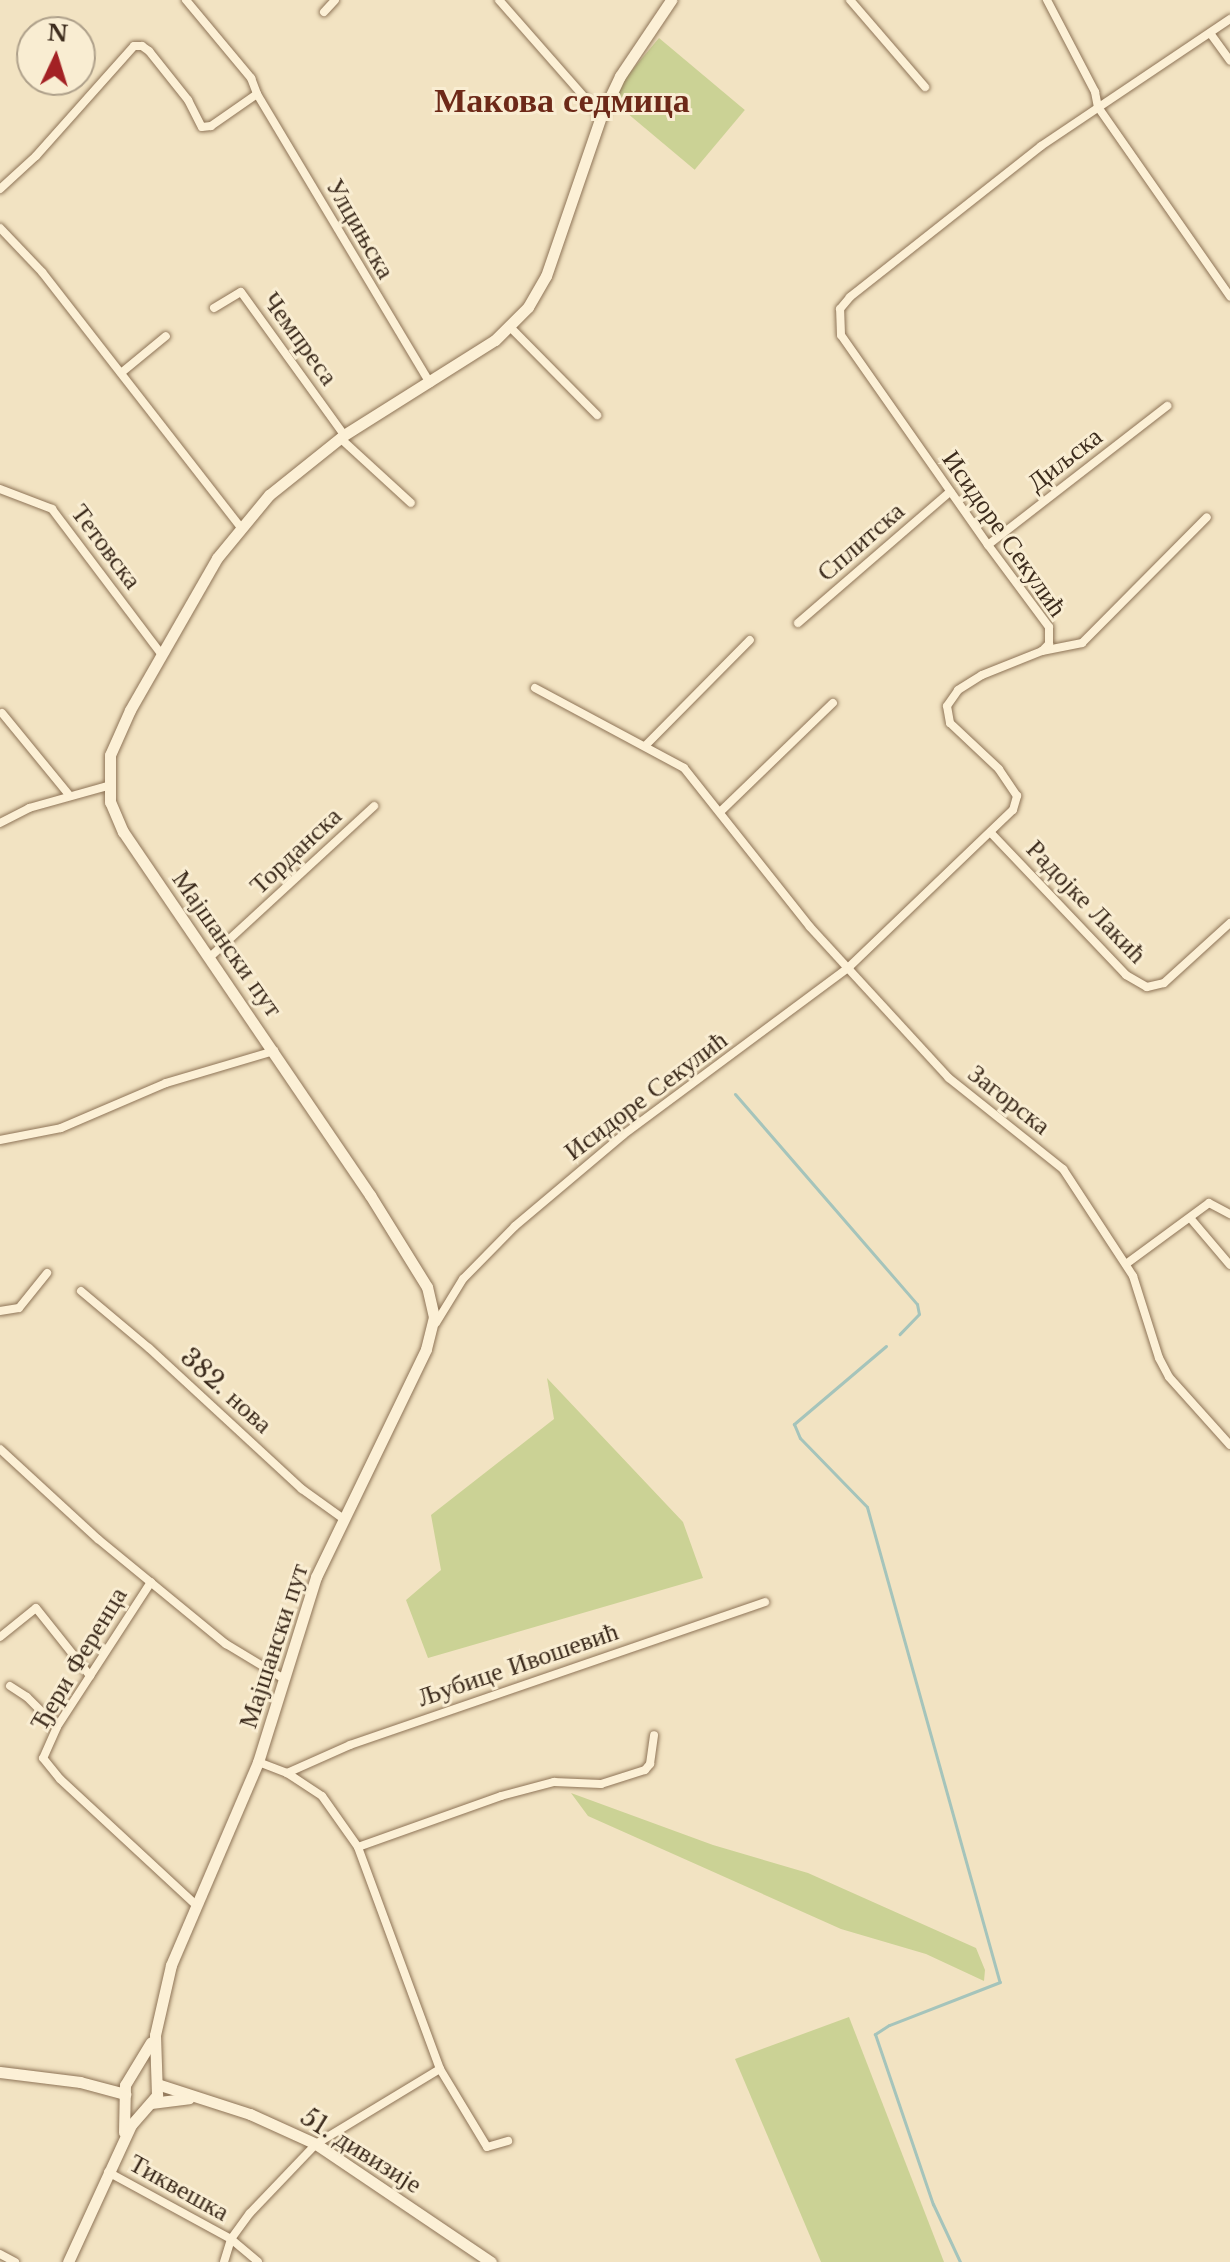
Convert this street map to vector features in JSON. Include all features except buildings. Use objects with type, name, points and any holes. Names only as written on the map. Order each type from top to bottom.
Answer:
[{"type":"street","name":"Улцињска","points":[[186,0],[251,78],[257,94],[430,383]]},
{"type":"street","points":[[324,12],[335,0]]},
{"type":"street","points":[[499,0],[601,116]]},
{"type":"street","name":"Мајшански пут","points":[[157,2082],[155,2035],[171,1965],[258,1762],[316,1577],[433,1327],[433,1306],[427,1287],[370,1195],[123,832],[115,818],[108,786],[110,755],[117,736],[217,558],[240,526],[269,495],[342,436],[430,383],[510,327],[528,307],[546,276],[601,116],[628,64],[671,0]]},
{"type":"street","points":[[850,0],[925,87]]},
{"type":"street","points":[[1047,0],[1095,92],[1098,107],[1230,296]]},
{"type":"street","name":"Исидоре Секулић","points":[[433,1327],[463,1279],[515,1226],[623,1135],[849,967],[1013,810],[1017,796],[999,769],[950,723],[947,706],[958,690],[982,675],[1042,651],[1049,644],[1049,627],[841,335],[840,309],[992,184],[1098,107],[1230,19]]},
{"type":"street","points":[[1210,33],[1230,61]]},
{"type":"street","points":[[0,189],[36,156],[129,51],[142,46],[188,100],[202,127],[211,126],[257,94]]},
{"type":"street","points":[[0,228],[42,272],[240,526]]},
{"type":"street","name":"Чемпреса","points":[[214,308],[241,292],[342,436]]},
{"type":"street","points":[[510,327],[597,415]]},
{"type":"street","points":[[121,373],[166,336]]},
{"type":"street","name":"Диљска","points":[[988,545],[1167,406]]},
{"type":"street","points":[[342,436],[411,503]]},
{"type":"street","name":"Тетовска","points":[[0,489],[52,509],[162,655]]},
{"type":"street","name":"Сплитска","points":[[798,623],[950,492]]},
{"type":"street","points":[[1042,651],[1082,643],[1207,517]]},
{"type":"street","points":[[645,746],[750,640]]},
{"type":"street","name":"Загорска","points":[[535,688],[684,768],[810,927],[949,1078],[1063,1169],[1126,1264],[1169,1377],[1230,1445]]},
{"type":"street","points":[[720,812],[833,703]]},
{"type":"street","points":[[2,713],[69,795]]},
{"type":"street","points":[[0,823],[29,808],[108,786]]},
{"type":"street","name":"Торданска","points":[[210,957],[374,806]]},
{"type":"street","name":"Радојке Лакић","points":[[991,833],[1126,975],[1147,987],[1164,983],[1230,923]]},
{"type":"street","points":[[0,1140],[61,1128],[166,1083],[274,1051]]},
{"type":"street","points":[[1126,1264],[1209,1203],[1230,1214]]},
{"type":"street","points":[[1191,1219],[1230,1265]]},
{"type":"street","points":[[0,1311],[19,1308],[47,1273]]},
{"type":"street","name":"382. нова","points":[[81,1291],[149,1348],[302,1489],[345,1520]]},
{"type":"street","name":"Ђери Ференца","points":[[2,1454],[226,1644],[284,1679]]},
{"type":"street","name":"Ђери Ференца","points":[[151,1582],[57,1727],[43,1758],[60,1779],[196,1905]]},
{"type":"street","name":"Љубице Ивошевић","points":[[287,1773],[350,1745],[765,1602]]},
{"type":"street","points":[[0,1637],[36,1608],[90,1676]]},
{"type":"street","points":[[10,1686],[27,1697],[57,1727]]},
{"type":"street","points":[[358,1847],[501,1796],[554,1782],[601,1784],[645,1770],[650,1764],[654,1735]]},
{"type":"street","points":[[258,1762],[287,1773],[322,1796],[358,1847],[440,2069],[487,2147],[508,2141]]},
{"type":"street","name":"Мајшански пут","points":[[133,2074],[155,2035]]},
{"type":"street","points":[[224,2262],[231,2239],[250,2213],[316,2144],[440,2069]]},
{"type":"street","points":[[0,2072],[80,2082],[126,2095],[134,2104],[148,2104]]},
{"type":"street","points":[[123,2140],[125,2085],[133,2074]]},
{"type":"street","points":[[68,2262],[123,2140],[157,2095],[157,2082],[150,2074],[80,2082]]},
{"type":"street","name":"51. дивизије","points":[[157,2082],[250,2114],[316,2144],[491,2262]]},
{"type":"street","name":"51. дивизије","points":[[148,2104],[198,2098]]},
{"type":"street","name":"Тиквешка","points":[[108,2172],[231,2239],[258,2262]]},
{"type":"street","points":[[0,2254],[15,2262]]},
{"type":"green space","points":[[659,38],[745,110],[695,170],[609,98]]},
{"type":"green space","points":[[547,1378],[683,1522],[703,1578],[428,1658],[406,1600],[441,1570],[431,1515],[554,1419]]},
{"type":"green space","points":[[571,1793],[713,1845],[808,1873],[976,1948],[985,1970],[984,1981],[926,1954],[841,1929],[588,1816]]},
{"type":"green space","points":[[849,2017],[944,2262],[821,2262],[735,2059]]},
{"type":"waterway","points":[[735,1094],[917,1304],[919,1314],[900,1334]]},
{"type":"waterway","points":[[886,1346],[794,1424],[800,1438],[867,1507],[1000,1982],[889,2025],[875,2034],[933,2204],[960,2262]]},
{"type":"district","name":"Макова седмица","points":[[562,101]]}]
